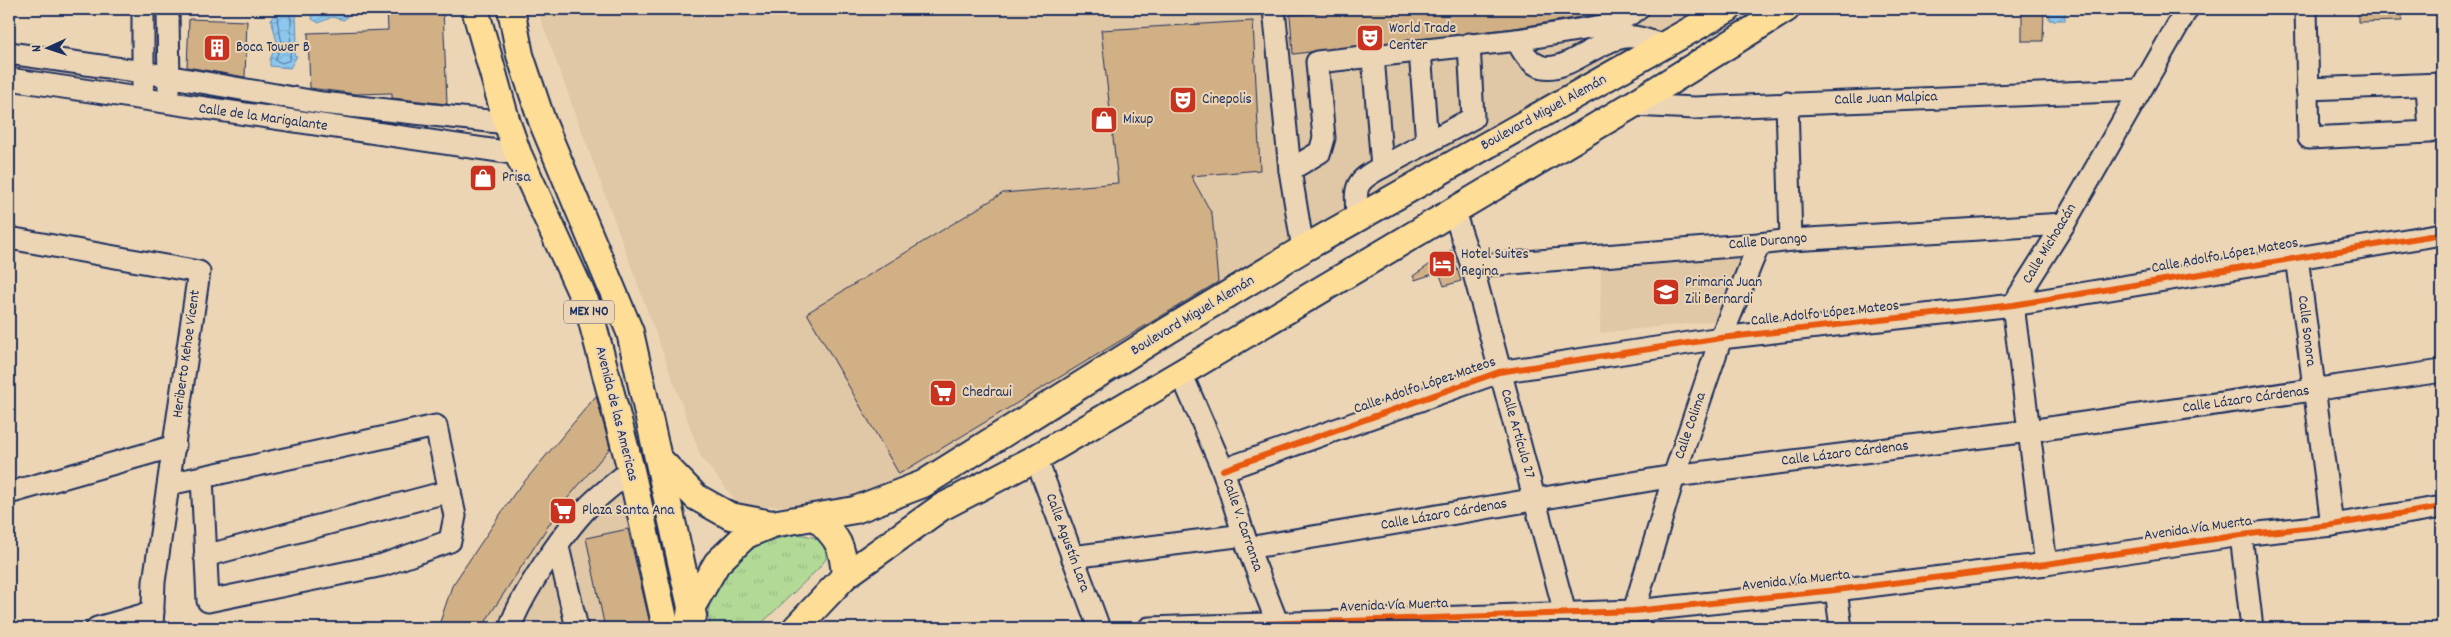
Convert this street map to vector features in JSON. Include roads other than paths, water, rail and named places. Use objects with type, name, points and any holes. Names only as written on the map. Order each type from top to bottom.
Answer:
[{"type":"main road","name":"Avenida de las Americas","points":[[475,9],[507,123],[518,154],[589,310],[631,470],[666,628]]},
{"type":"main road","name":"Avenida de las Americas","points":[[511,9],[520,55],[542,121],[630,332],[659,460],[692,622]]},
{"type":"main road","points":[[796,628],[845,576],[940,508],[1036,458],[1454,212],[1632,105],[1786,9]]},
{"type":"main road","name":"Boulevard Miguel Alemán","points":[[692,622],[717,563],[746,535],[772,524],[855,510],[923,484],[1167,331],[1304,249],[1664,46],[1717,12]]},
{"type":"main road","points":[[659,460],[696,496],[730,516],[772,524]]},
{"type":"main road","points":[[640,510],[668,504]]},
{"type":"main road","points":[[816,518],[832,532],[839,543],[844,557],[845,576]]},
{"type":"street","points":[[142,100],[143,9]]},
{"type":"street","points":[[168,9],[169,104]]},
{"type":"street","points":[[1274,9],[1290,170],[1304,249]]},
{"type":"street","points":[[1290,170],[1320,152],[1324,138],[1317,62],[1517,40],[1614,24],[1638,9]]},
{"type":"street","name":"Calle Michoacán","points":[[2013,305],[2064,224],[2187,9]]},
{"type":"street","points":[[2306,9],[2309,138],[2430,132],[2435,84],[2308,89]]},
{"type":"street","points":[[1517,40],[1521,50],[1534,63],[1558,68],[1618,38],[1632,36],[1664,46]]},
{"type":"street","points":[[1356,219],[1356,190],[1364,176],[1473,118],[1469,44]]},
{"type":"street","points":[[1420,51],[1427,143]]},
{"type":"street","name":"Calle de la Marigalante","points":[[9,53],[143,72],[322,103],[507,123]]},
{"type":"street","points":[[1372,56],[1382,167]]},
{"type":"street","name":"Calle de la Marigalante","points":[[9,79],[518,154]]},
{"type":"street","name":"Calle Juan Malpica","points":[[1632,105],[1695,108],[2140,90]]},
{"type":"street","points":[[318,126],[322,103]]},
{"type":"street","points":[[1787,103],[1790,240]]},
{"type":"street","name":"Calle Artículo 27","points":[[1454,212],[1472,266],[1536,499],[1567,621]]},
{"type":"street","name":"Calle Durango","points":[[1472,266],[1790,240],[2064,224]]},
{"type":"street","name":"Calle Adolfo López Mateos","points":[[1223,470],[1500,372],[1721,338],[2013,305],[2442,234]]},
{"type":"street","name":"Heriberto Kehoe Vicent","points":[[9,238],[199,272],[154,582],[153,620]]},
{"type":"street","name":"Calle Colima","points":[[1634,611],[1674,476],[1721,338],[1759,244]]},
{"type":"street","name":"Calle Sonora","points":[[2297,257],[2332,525]]},
{"type":"street","points":[[2013,305],[2046,564]]},
{"type":"street","name":"Calle Lázaro Cárdenas","points":[[1072,556],[1246,542],[1536,499],[1674,476],[2030,431],[2442,370]]},
{"type":"street","name":"Calle V. Carranza","points":[[1181,373],[1223,470],[1246,542],[1277,622]]},
{"type":"street","points":[[169,484],[436,426],[455,516],[450,540],[383,565],[208,601],[202,477]]},
{"type":"street","points":[[9,493],[175,446]]},
{"type":"street","name":"Calle Agustín Lara","points":[[1036,458],[1099,628]]},
{"type":"street","points":[[510,628],[516,610],[558,547],[587,508],[631,470]]},
{"type":"street","points":[[205,556],[450,490]]},
{"type":"street","name":"Avenida Vía Muerta","points":[[1149,628],[1277,622],[1567,621],[1634,611],[1836,590],[2046,564],[2241,535],[2332,525],[2442,507]]},
{"type":"street","points":[[2241,535],[2252,628]]},
{"type":"street","points":[[558,547],[577,628]]},
{"type":"street","points":[[1836,590],[1840,628]]},
{"type":"street","points":[[97,628],[153,620]]},
{"type":"water","points":[[280,9],[291,10],[296,15],[297,44],[294,55],[297,56],[290,68],[270,66],[270,60],[277,42],[271,19]]},
{"type":"water","points":[[313,9],[344,9],[347,17],[344,20],[332,17],[319,23],[312,19]]},
{"type":"water","points":[[2049,9],[2073,9],[2072,12],[2065,12],[2065,20],[2049,20]]},
{"type":"place","name":"World Trade Center","points":[[1370,38]]},
{"type":"place","name":"Boca Tower B","points":[[217,48]]},
{"type":"place","name":"Cinepolis","points":[[1183,100]]},
{"type":"place","name":"Mixup","points":[[1104,120]]},
{"type":"place","name":"Prisa","points":[[483,178]]},
{"type":"place","name":"Hotel Suites Regina","points":[[1442,264]]},
{"type":"place","name":"Primaria Juan Zili Bernardi","points":[[1666,292]]},
{"type":"place","name":"Chedraui","points":[[943,393]]},
{"type":"place","name":"Plaza Santa Ana","points":[[563,511]]}]
